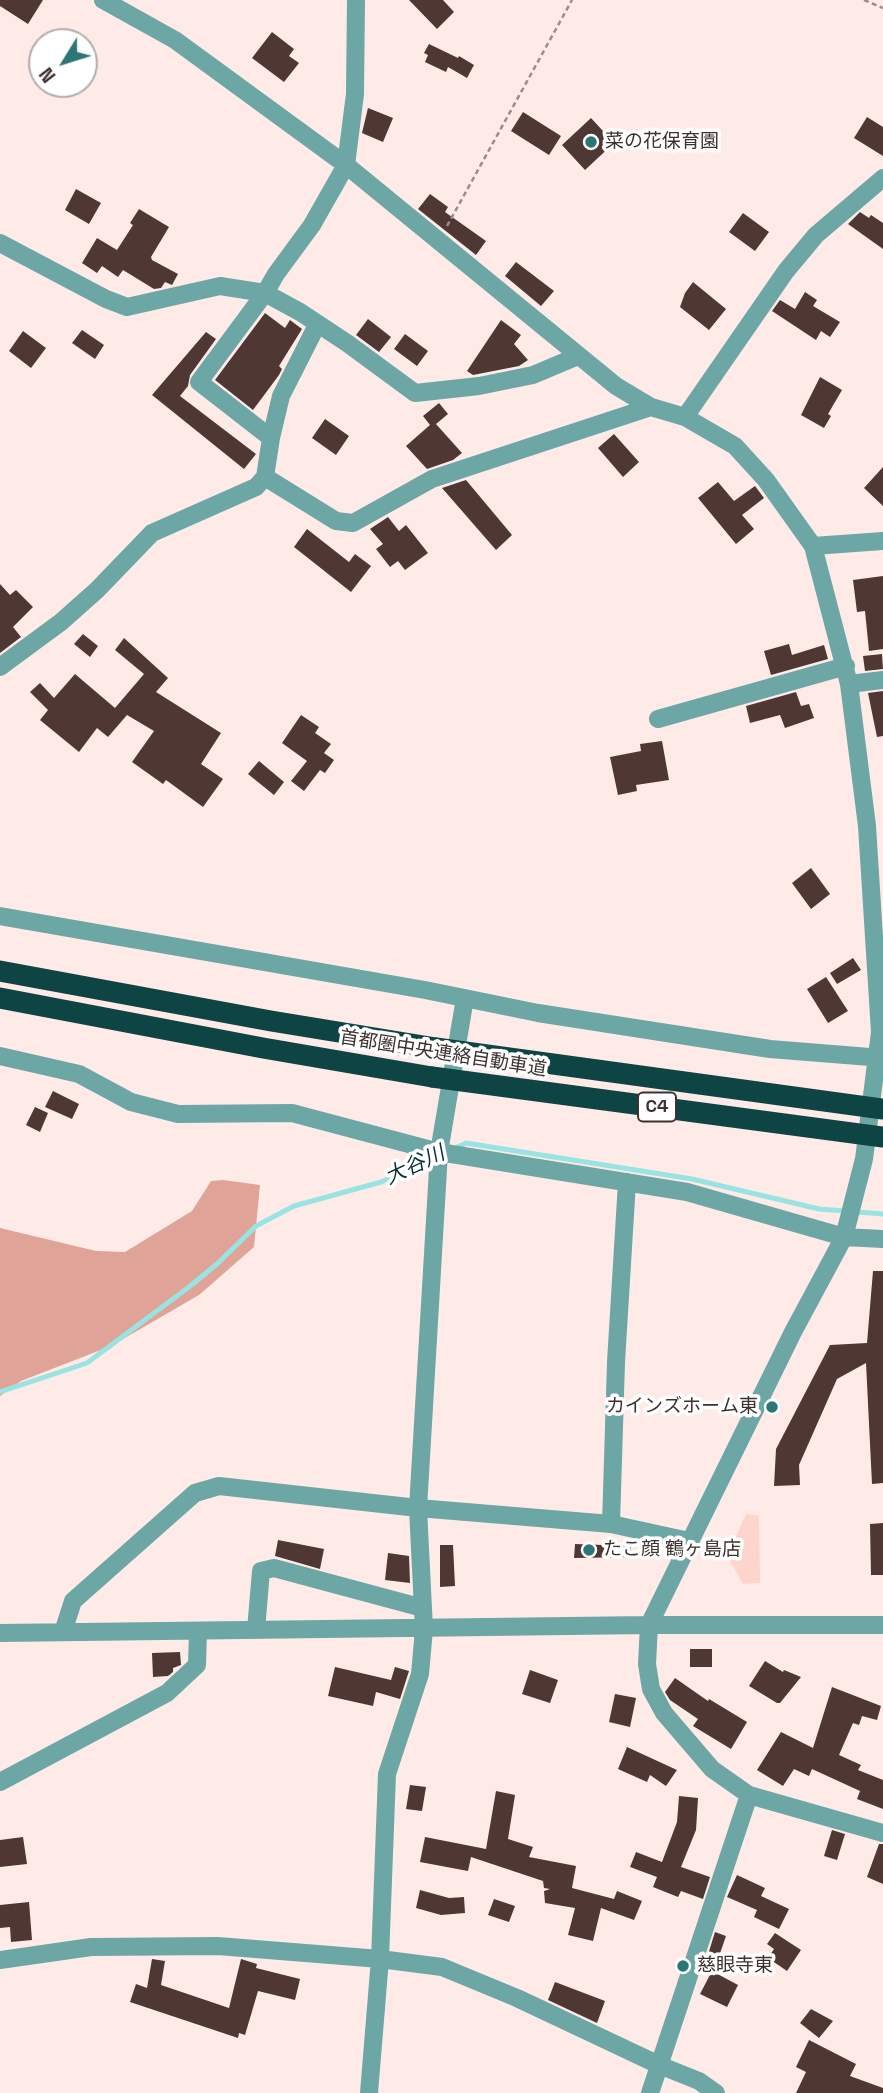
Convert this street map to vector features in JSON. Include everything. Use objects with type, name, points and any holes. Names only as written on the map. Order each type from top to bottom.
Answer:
[{"type":"highway","name":"首都圏中央連絡自動車道","points":[[0,971],[218,1012],[436,1048],[883,1110]]},
{"type":"highway","name":"首都圏中央連絡自動車道","points":[[0,998],[432,1077],[883,1137]]},
{"type":"street","points":[[103,0],[175,40],[346,165],[616,386],[651,407],[685,417],[735,446],[766,480],[813,546],[847,675],[875,826],[880,1058],[864,1158],[845,1237],[793,1332],[649,1625],[647,1664],[651,1689],[664,1713],[712,1769],[749,1795],[883,1833]]},
{"type":"street","points":[[271,438],[199,382],[312,225],[346,165],[355,94],[356,0]]},
{"type":"street","points":[[685,417],[786,271],[816,235],[883,178]]},
{"type":"street","points":[[0,243],[106,299],[127,307],[219,286],[265,293],[347,343],[415,393],[479,386],[533,375],[578,356]]},
{"type":"street","points":[[0,667],[61,622],[97,590],[152,533],[256,487],[265,477],[281,396],[317,325]]},
{"type":"street","points":[[265,477],[336,521],[353,523],[432,479],[651,407]]},
{"type":"street","points":[[813,546],[883,541]]},
{"type":"street","points":[[657,719],[847,675],[883,680]]},
{"type":"street","points":[[0,916],[538,1013],[770,1049],[880,1058]]},
{"type":"street","points":[[369,2093],[380,1959],[387,1774],[420,1674],[424,1629],[418,1508],[439,1152],[465,998]]},
{"type":"street","points":[[0,1056],[79,1074],[131,1102],[178,1114],[292,1113],[439,1152],[687,1192],[845,1237],[883,1240]]},
{"type":"street","points":[[611,1524],[616,1362],[627,1182]]},
{"type":"street","points":[[63,1632],[73,1601],[195,1493],[219,1486],[418,1508],[611,1524],[689,1542]]},
{"type":"street","points":[[256,1630],[261,1571],[274,1568],[423,1608]]},
{"type":"street","points":[[0,1633],[649,1625],[883,1625]]},
{"type":"street","points":[[0,1782],[167,1693],[197,1665],[198,1631]]},
{"type":"street","points":[[650,2093],[749,1795]]},
{"type":"street","points":[[0,1960],[91,1947],[205,1946],[380,1959],[442,1967],[699,2081],[716,2093]]},
{"type":"path","points":[[439,241],[572,0]]},
{"type":"path","points":[[864,0],[883,8]]},
{"type":"shaded area","points":[[211,1181],[260,1185],[254,1247],[199,1295],[111,1346],[21,1381],[0,1396],[0,1228],[96,1251],[125,1252],[192,1211]]},
{"type":"shaded area","points":[[746,1514],[759,1516],[760,1583],[743,1584],[727,1556]]},
{"type":"building","points":[[0,0],[43,0],[28,24],[0,6]]},
{"type":"building","points":[[409,0],[443,0],[454,12],[437,29]]},
{"type":"building","points":[[272,32],[294,49],[289,56],[299,63],[284,82],[252,58]]},
{"type":"building","points":[[429,44],[474,65],[467,78],[448,67],[446,72],[425,62],[428,55],[424,53]]},
{"type":"building","points":[[368,108],[393,118],[383,142],[362,133]]},
{"type":"building","points":[[523,112],[561,136],[549,155],[511,131]]},
{"type":"building","points":[[867,117],[883,127],[883,156],[854,138]]},
{"type":"building","points":[[591,118],[614,143],[585,170],[562,145]]},
{"type":"building","points":[[76,189],[101,203],[89,224],[65,210]]},
{"type":"building","points":[[430,194],[448,207],[445,212],[486,241],[476,255],[418,209]]},
{"type":"building","points":[[139,209],[169,227],[151,257],[178,274],[172,285],[165,282],[161,288],[154,289],[123,270],[118,277],[102,266],[97,273],[82,263],[97,238],[117,250],[133,225],[130,223]]},
{"type":"building","points":[[860,212],[883,223],[883,249],[848,224]]},
{"type":"building","points":[[743,213],[769,232],[755,251],[729,232]]},
{"type":"building","points":[[516,262],[554,291],[541,306],[505,276]]},
{"type":"building","points":[[693,282],[726,309],[709,330],[680,307]]},
{"type":"building","points":[[805,292],[817,300],[813,306],[840,322],[830,337],[821,331],[816,340],[772,311],[780,300],[795,309]]},
{"type":"building","points":[[265,313],[285,328],[290,320],[302,329],[279,366],[282,369],[279,375],[253,410],[215,380]]},
{"type":"building","points":[[368,319],[391,337],[379,352],[356,335]]},
{"type":"building","points":[[501,320],[521,335],[514,344],[528,360],[519,366],[473,375],[467,371]]},
{"type":"building","points":[[82,330],[104,345],[95,359],[72,343]]},
{"type":"building","points":[[23,331],[46,348],[31,368],[9,351]]},
{"type":"building","points":[[206,332],[216,339],[190,375],[188,386],[180,396],[256,454],[244,469],[152,395]]},
{"type":"building","points":[[405,334],[428,351],[417,366],[394,349]]},
{"type":"building","points":[[820,377],[842,390],[828,414],[831,416],[824,428],[801,415]]},
{"type":"building","points":[[439,403],[448,414],[436,424],[462,453],[453,460],[427,469],[406,446],[430,425],[423,416]]},
{"type":"building","points":[[325,419],[349,436],[336,455],[312,438]]},
{"type":"building","points":[[614,434],[639,462],[623,477],[598,448]]},
{"type":"building","points":[[883,467],[883,506],[864,488]]},
{"type":"building","points":[[466,480],[512,535],[496,550],[442,488]]},
{"type":"building","points":[[718,482],[734,501],[755,486],[764,498],[742,515],[754,529],[736,544],[698,498]]},
{"type":"building","points":[[388,517],[399,531],[406,525],[428,553],[405,570],[398,561],[390,567],[376,549],[383,544],[370,529]]},
{"type":"building","points":[[307,529],[349,562],[355,554],[371,566],[351,592],[294,547]]},
{"type":"building","points":[[883,576],[883,649],[869,651],[865,611],[857,612],[853,580]]},
{"type":"building","points":[[0,584],[10,595],[16,590],[33,607],[13,627],[21,637],[0,653]]},
{"type":"building","points":[[83,634],[98,646],[90,657],[74,644]]},
{"type":"building","points":[[124,638],[168,678],[156,692],[221,733],[201,764],[223,779],[203,807],[166,780],[163,784],[132,762],[154,731],[127,715],[108,737],[97,728],[79,752],[40,720],[48,710],[30,692],[40,683],[54,698],[75,674],[115,708],[144,674],[115,650]]},
{"type":"building","points":[[789,644],[792,655],[824,645],[828,659],[771,675],[764,651]]},
{"type":"building","points":[[882,654],[883,669],[865,671],[863,656]]},
{"type":"building","points":[[883,691],[883,736],[877,737],[868,693]]},
{"type":"building","points":[[796,692],[801,706],[809,704],[814,718],[785,728],[780,715],[750,723],[746,706]]},
{"type":"building","points":[[301,715],[319,727],[315,733],[331,744],[324,753],[334,760],[325,773],[320,770],[304,791],[291,781],[307,761],[282,743]]},
{"type":"building","points":[[662,741],[669,780],[636,785],[637,791],[618,795],[610,757],[641,751],[640,744]]},
{"type":"building","points":[[259,761],[284,782],[274,795],[248,774]]},
{"type":"building","points":[[811,868],[830,894],[811,909],[792,883]]},
{"type":"building","points":[[853,958],[861,970],[837,984],[830,973]]},
{"type":"building","points":[[826,977],[848,1011],[828,1023],[807,989]]},
{"type":"building","points":[[53,1091],[79,1104],[72,1119],[45,1107]]},
{"type":"building","points":[[35,1107],[48,1113],[40,1132],[26,1125]]},
{"type":"building","points":[[873,1271],[883,1271],[883,1483],[872,1484],[866,1363],[837,1379],[799,1465],[800,1485],[774,1486],[776,1449],[830,1345],[867,1343]]},
{"type":"building","points":[[883,1523],[883,1575],[871,1575],[870,1524]]},
{"type":"building","points":[[278,1540],[324,1549],[320,1569],[275,1556]]},
{"type":"building","points":[[575,1544],[631,1546],[631,1557],[574,1558]]},
{"type":"building","points":[[440,1545],[453,1545],[455,1586],[440,1587]]},
{"type":"building","points":[[388,1553],[409,1556],[410,1583],[385,1580]]},
{"type":"building","points":[[690,1649],[712,1649],[712,1667],[690,1667]]},
{"type":"building","points":[[180,1652],[181,1665],[173,1668],[173,1672],[168,1676],[153,1677],[152,1653]]},
{"type":"building","points":[[765,1661],[783,1672],[784,1670],[801,1677],[780,1703],[749,1686]]},
{"type":"building","points":[[335,1667],[391,1680],[395,1667],[409,1671],[400,1699],[376,1692],[373,1706],[328,1696]]},
{"type":"building","points":[[530,1670],[558,1680],[550,1703],[522,1694]]},
{"type":"building","points":[[675,1678],[708,1701],[709,1699],[747,1722],[731,1749],[693,1726],[698,1719],[670,1700],[665,1692]]},
{"type":"building","points":[[832,1687],[881,1706],[877,1720],[862,1716],[859,1725],[853,1723],[839,1755],[861,1765],[858,1770],[883,1780],[883,1809],[857,1799],[860,1791],[812,1769],[809,1776],[794,1769],[783,1786],[757,1770],[781,1732],[813,1748]]},
{"type":"building","points":[[615,1694],[636,1698],[630,1727],[609,1722]]},
{"type":"building","points":[[627,1747],[677,1770],[666,1786],[650,1775],[647,1782],[618,1769]]},
{"type":"building","points":[[410,1785],[426,1787],[422,1811],[406,1809]]},
{"type":"building","points":[[496,1791],[515,1795],[508,1839],[533,1847],[529,1857],[576,1866],[572,1888],[614,1899],[617,1891],[642,1901],[634,1920],[601,1908],[593,1941],[568,1935],[575,1908],[545,1903],[544,1891],[550,1889],[544,1888],[543,1881],[471,1857],[468,1871],[420,1862],[425,1837],[486,1849]]},
{"type":"building","points":[[679,1796],[698,1798],[696,1830],[681,1867],[710,1877],[703,1899],[681,1891],[678,1897],[653,1887],[657,1877],[630,1867],[636,1852],[662,1862],[677,1822]]},
{"type":"building","points":[[832,1830],[845,1834],[837,1860],[824,1856]]},
{"type":"building","points":[[23,1837],[27,1864],[0,1867],[0,1840]]},
{"type":"building","points":[[879,1844],[883,1844],[883,1884],[867,1877]]},
{"type":"building","points":[[737,1875],[765,1888],[761,1896],[789,1909],[779,1929],[754,1917],[757,1910],[727,1897]]},
{"type":"building","points":[[420,1890],[449,1898],[464,1897],[465,1913],[441,1915],[416,1908]]},
{"type":"building","points":[[494,1899],[515,1906],[509,1922],[488,1915]]},
{"type":"building","points":[[29,1902],[32,1940],[11,1942],[10,1927],[0,1928],[0,1905]]},
{"type":"building","points":[[715,1932],[726,1936],[716,1965],[706,1961]]},
{"type":"building","points":[[775,1933],[801,1950],[787,1971],[768,1958],[774,1949],[767,1944]]},
{"type":"building","points":[[152,1959],[165,1961],[161,1985],[229,2008],[241,1959],[257,1964],[256,1968],[300,1979],[295,2000],[258,1991],[245,2035],[239,2033],[238,2038],[130,2002],[136,1984],[147,1988]]},
{"type":"building","points":[[712,1971],[738,1985],[727,2007],[700,1994]]},
{"type":"building","points":[[555,1982],[605,2001],[597,2023],[548,2000]]},
{"type":"building","points":[[811,2009],[833,2021],[819,2038],[800,2023]]},
{"type":"building","points":[[809,2040],[856,2064],[850,2076],[883,2088],[883,2093],[796,2093],[806,2072],[796,2067]]},
{"type":"waterway","name":"大谷川","points":[[453,1149],[466,1143],[692,1179],[819,1209],[883,1214]]},
{"type":"waterway","name":"大谷川","points":[[0,1392],[87,1363],[189,1287],[256,1226],[294,1206],[381,1182],[435,1157]]},
{"type":"place","name":"菜の花保育園","points":[[591,142]]},
{"type":"place","name":"カインズホーム東","points":[[772,1407]]},
{"type":"place","name":"たこ顔 鶴ヶ島店","points":[[589,1550]]},
{"type":"place","name":"慈眼寺東","points":[[683,1966]]}]
